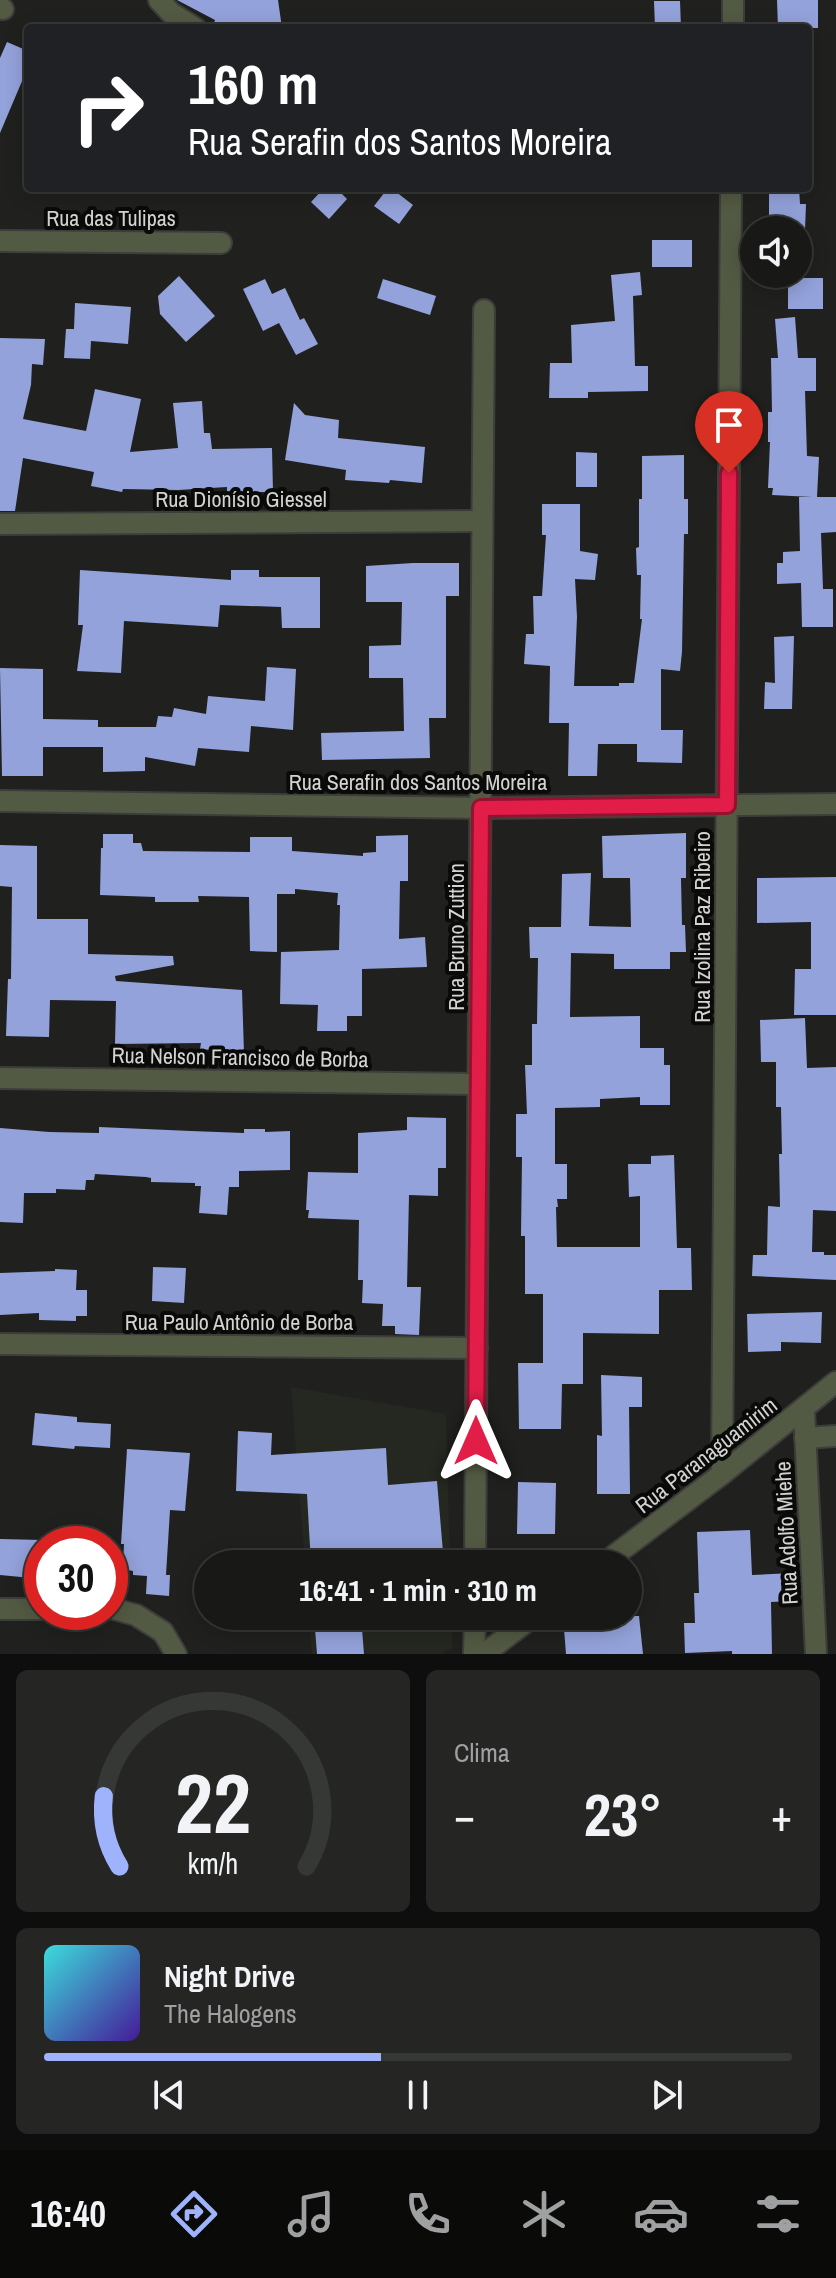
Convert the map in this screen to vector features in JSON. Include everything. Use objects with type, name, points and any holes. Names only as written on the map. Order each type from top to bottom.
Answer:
[{"type":"street","points":[[159,0],[171,13],[189,24]]},
{"type":"street","points":[[733,0],[733,24]]},
{"type":"street","name":"Rua Izolina Paz Ribeiro","points":[[722,1474],[731,192]]},
{"type":"street","name":"Rua das Tulipas","points":[[0,241],[221,243]]},
{"type":"street","name":"Rua Bruno Zuttion","points":[[475,1550],[484,310]]},
{"type":"street","name":"Rua Dionísio Giessel","points":[[0,524],[482,521]]},
{"type":"street","name":"Rua Serafin dos Santos Moreira","points":[[0,801],[481,808],[836,804]]},
{"type":"street","name":"Rua Nelson Francisco de Borba","points":[[0,1078],[478,1084]]},
{"type":"street","name":"Rua Paulo Antônio de Borba","points":[[0,1344],[477,1348]]},
{"type":"street","name":"Rua Paranaguamirim","points":[[622,1550],[836,1382]]},
{"type":"street","name":"Rua Adolfo Miehe","points":[[804,1410],[816,1654]]},
{"type":"street","points":[[805,1438],[836,1436]]},
{"type":"street","points":[[0,1609],[24,1609]]},
{"type":"street","points":[[128,1613],[163,1632],[176,1654]]},
{"type":"street","points":[[474,1654],[475,1630]]},
{"type":"street","points":[[484,1654],[516,1630]]},
{"type":"shaded area","points":[[291,1387],[446,1414],[450,1550],[304,1550]]},
{"type":"shaded area","points":[[310,1630],[452,1630],[452,1648],[441,1654],[312,1654]]},
{"type":"building","points":[[177,0],[278,0],[281,24],[216,24],[215,20]]},
{"type":"building","points":[[777,0],[818,0],[818,28],[812,28],[812,24],[778,24]]},
{"type":"building","points":[[654,1],[680,1],[681,24],[655,24]]},
{"type":"building","points":[[7,42],[24,49],[24,76],[0,133],[0,58]]},
{"type":"building","points":[[320,192],[340,192],[347,199],[329,219],[311,202]]},
{"type":"building","points":[[385,192],[396,192],[413,205],[399,224],[374,206]]},
{"type":"building","points":[[769,192],[799,192],[800,204],[806,204],[806,216],[769,216]]},
{"type":"building","points":[[652,240],[692,240],[692,267],[652,267]]},
{"type":"building","points":[[640,272],[642,295],[633,296],[635,366],[648,366],[648,391],[588,392],[588,398],[549,398],[550,363],[572,363],[571,325],[615,321],[611,275]]},
{"type":"building","points":[[179,276],[215,316],[186,342],[160,314],[158,296]]},
{"type":"building","points":[[812,278],[823,278],[823,309],[788,309],[788,288],[812,288]]},
{"type":"building","points":[[265,279],[272,294],[285,288],[300,320],[304,318],[318,344],[296,355],[279,323],[263,331],[243,289]]},
{"type":"building","points":[[383,279],[436,296],[430,315],[377,298]]},
{"type":"building","points":[[75,303],[131,307],[128,344],[91,341],[90,359],[64,358],[66,329],[74,329]]},
{"type":"building","points":[[795,317],[798,358],[816,358],[816,391],[805,391],[807,456],[819,457],[817,497],[836,497],[836,532],[821,533],[823,589],[833,589],[833,627],[802,627],[801,583],[777,584],[777,563],[783,563],[783,552],[800,551],[799,497],[812,497],[772,495],[773,488],[768,488],[771,358],[778,358],[775,319]]},
{"type":"building","points":[[0,338],[45,339],[43,365],[32,364],[31,385],[23,419],[86,431],[95,389],[141,399],[130,452],[178,448],[173,403],[202,401],[204,433],[210,433],[212,449],[272,448],[273,492],[227,492],[227,487],[123,489],[122,492],[91,486],[94,472],[23,458],[15,511],[0,511]]},
{"type":"building","points":[[294,403],[305,415],[339,420],[338,438],[425,447],[422,483],[345,480],[346,470],[285,460]]},
{"type":"building","points":[[576,452],[597,453],[597,487],[576,487]]},
{"type":"building","points":[[684,455],[688,534],[684,534],[680,671],[661,669],[661,730],[683,730],[682,763],[637,762],[637,744],[598,744],[597,776],[568,776],[569,723],[549,723],[550,666],[524,664],[526,634],[534,634],[533,596],[542,596],[546,535],[542,535],[542,504],[580,504],[580,551],[598,554],[595,580],[575,579],[574,686],[634,683],[642,619],[641,575],[637,575],[636,548],[639,547],[642,456]]},
{"type":"building","points":[[459,563],[459,596],[446,596],[446,718],[429,718],[430,758],[322,760],[321,733],[404,731],[403,678],[369,678],[369,646],[401,645],[402,602],[366,602],[366,566]]},
{"type":"building","points":[[80,570],[231,580],[231,570],[259,570],[259,577],[320,577],[320,628],[282,628],[281,607],[220,605],[218,627],[124,621],[121,673],[77,671],[83,625],[78,625]]},
{"type":"building","points":[[794,636],[792,709],[764,709],[765,682],[775,683],[774,637]]},
{"type":"building","points":[[267,667],[296,669],[293,730],[251,726],[249,752],[198,748],[195,766],[145,757],[145,771],[103,772],[103,747],[43,747],[43,776],[2,776],[0,668],[43,669],[43,719],[98,720],[98,727],[156,727],[158,716],[172,717],[174,708],[206,714],[208,696],[265,701]]},
{"type":"building","points":[[686,833],[686,878],[681,878],[686,952],[670,952],[670,969],[614,969],[614,954],[571,953],[570,1017],[640,1016],[640,1048],[664,1048],[664,1065],[670,1065],[670,1105],[640,1105],[640,1097],[600,1099],[600,1107],[555,1108],[555,1164],[567,1164],[567,1199],[557,1199],[556,1207],[557,1247],[640,1247],[640,1196],[629,1197],[628,1164],[651,1164],[651,1156],[674,1155],[677,1248],[691,1248],[692,1290],[659,1290],[659,1334],[583,1333],[583,1384],[562,1384],[561,1429],[519,1429],[518,1363],[543,1363],[543,1294],[525,1294],[525,1236],[521,1236],[522,1157],[516,1157],[516,1114],[527,1114],[525,1065],[532,1065],[532,1024],[537,1024],[538,958],[530,958],[529,927],[561,927],[562,874],[591,873],[589,926],[631,927],[630,878],[603,878],[602,836]]},
{"type":"building","points":[[103,834],[133,834],[133,843],[141,843],[143,851],[250,852],[250,837],[292,837],[292,851],[363,856],[363,853],[376,852],[376,836],[408,835],[408,881],[400,881],[399,939],[425,937],[427,967],[362,969],[362,1016],[347,1016],[347,1031],[317,1031],[318,1005],[280,1004],[281,952],[339,950],[338,893],[295,889],[295,894],[277,894],[277,952],[250,951],[249,897],[198,896],[199,902],[155,902],[155,897],[100,895]]},
{"type":"building","points":[[0,845],[37,846],[37,919],[88,919],[88,954],[173,956],[174,965],[115,976],[116,981],[242,990],[244,1053],[200,1049],[201,1043],[115,1044],[116,1001],[50,1000],[49,1037],[6,1036],[8,979],[11,979],[12,887],[0,886]]},
{"type":"building","points":[[836,877],[836,1015],[794,1015],[795,969],[811,969],[811,922],[757,923],[757,878]]},
{"type":"building","points":[[805,1018],[807,1068],[836,1067],[836,1211],[813,1210],[812,1252],[836,1255],[836,1280],[752,1276],[753,1255],[767,1255],[768,1206],[780,1207],[779,1154],[782,1154],[781,1107],[776,1107],[776,1062],[761,1062],[760,1020]]},
{"type":"building","points":[[407,1117],[446,1118],[446,1168],[438,1168],[438,1196],[409,1195],[407,1287],[421,1287],[419,1335],[395,1334],[395,1326],[382,1326],[383,1304],[362,1303],[363,1280],[358,1280],[359,1220],[308,1218],[309,1210],[306,1210],[308,1172],[358,1173],[358,1133],[407,1130]]},
{"type":"building","points":[[99,1127],[244,1133],[244,1129],[290,1131],[290,1170],[239,1171],[239,1187],[229,1187],[227,1215],[199,1213],[201,1186],[195,1186],[195,1183],[151,1182],[151,1178],[146,1177],[95,1174],[94,1180],[86,1180],[85,1190],[56,1189],[56,1193],[24,1193],[23,1223],[0,1222],[0,1128],[99,1133]]},
{"type":"building","points":[[153,1267],[186,1268],[184,1303],[152,1301]]},
{"type":"building","points":[[77,1270],[76,1290],[87,1290],[87,1316],[76,1316],[76,1321],[39,1320],[39,1313],[0,1315],[0,1273]]},
{"type":"building","points":[[822,1312],[821,1343],[781,1342],[781,1351],[748,1352],[747,1314]]},
{"type":"building","points":[[601,1375],[642,1377],[642,1407],[629,1407],[630,1494],[597,1494],[597,1435],[602,1436]]},
{"type":"building","points":[[35,1413],[77,1417],[77,1422],[111,1424],[110,1448],[32,1445]]},
{"type":"building","points":[[238,1431],[272,1433],[271,1455],[386,1448],[388,1485],[437,1481],[443,1550],[310,1550],[307,1494],[236,1491]]},
{"type":"building","points":[[127,1449],[190,1453],[185,1511],[170,1510],[166,1575],[170,1575],[169,1596],[146,1594],[147,1576],[133,1575],[133,1571],[128,1570],[128,1526],[122,1526]]},
{"type":"building","points":[[518,1482],[556,1483],[555,1534],[517,1534]]},
{"type":"building","points":[[750,1530],[752,1575],[793,1573],[795,1601],[771,1602],[772,1654],[732,1654],[732,1651],[685,1653],[684,1623],[695,1623],[694,1593],[699,1593],[697,1532]]},
{"type":"building","points":[[0,1539],[24,1540],[24,1577],[0,1575]]},
{"type":"building","points":[[315,1630],[362,1630],[364,1654],[317,1654]]},
{"type":"building","points":[[564,1630],[640,1630],[643,1654],[566,1654]]},
{"type":"route","points":[[476,1441],[481,808],[727,805],[729,473]]}]
